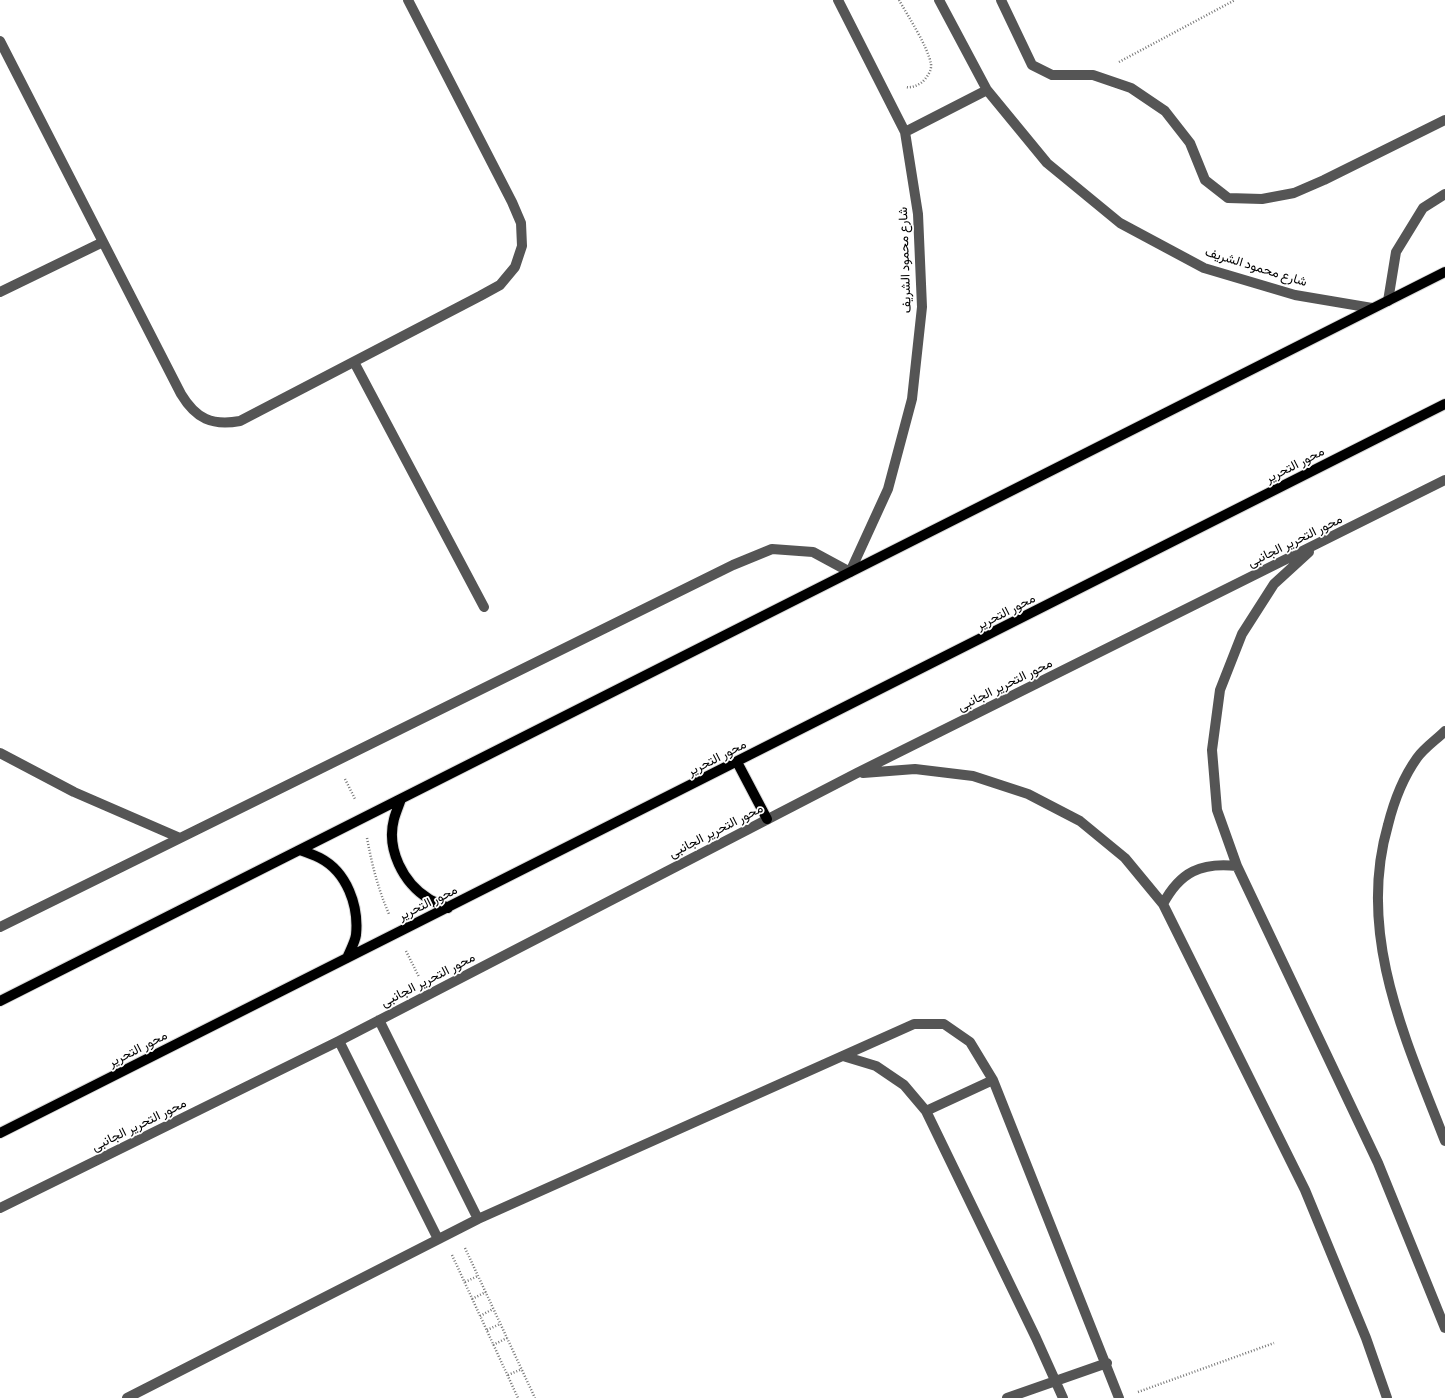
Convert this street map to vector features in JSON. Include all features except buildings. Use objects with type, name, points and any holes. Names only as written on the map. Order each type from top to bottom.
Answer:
[{"type":"main road","points":[[0,1001],[1445,272]]},
{"type":"main road","name":"محور التحرير","points":[[0,1133],[1445,404]]},
{"type":"main road","points":[[737,762],[767,819]]},
{"type":"main road","points":[[401,799],[393,820],[393,843],[398,865],[411,884],[428,899],[448,908]]},
{"type":"main road","points":[[300,850],[321,858],[338,872],[350,891],[356,913],[356,936],[347,958]]},
{"type":"street","points":[[0,41],[188,406],[212,422],[226,423],[240,421],[500,285],[515,267],[522,246],[521,223],[512,202],[408,0]]},
{"type":"street","name":"شارع محمود الشريف","points":[[838,0],[905,132],[918,214],[922,307],[912,399],[888,489],[850,572]]},
{"type":"street","name":"شارع محمود الشريف","points":[[939,0],[987,90],[1047,163],[1120,223],[1204,268],[1295,294],[1372,308]]},
{"type":"street","points":[[1000,0],[1032,65],[1052,75],[1093,76],[1131,88],[1164,111],[1190,142],[1205,180],[1228,198],[1262,199],[1294,193],[1324,180],[1445,120]]},
{"type":"street","points":[[905,132],[987,90]]},
{"type":"street","points":[[1388,301],[1396,252],[1423,208],[1445,194]]},
{"type":"street","points":[[0,292],[103,242]]},
{"type":"street","points":[[354,362],[484,607]]},
{"type":"street","name":"محور التحرير الجانبى","points":[[0,1208],[339,1041],[767,819],[1445,480]]},
{"type":"street","points":[[1318,544],[1274,584],[1242,634],[1220,690],[1212,750],[1217,810],[1237,866],[1378,1163],[1445,1328]]},
{"type":"street","points":[[0,927],[733,565],[772,549],[813,552],[850,572]]},
{"type":"street","points":[[1445,731],[1417,758],[1396,793],[1382,845],[1376,899],[1382,952],[1401,1025],[1445,1141]]},
{"type":"street","points":[[0,753],[74,792],[180,838]]},
{"type":"street","points":[[857,774],[922,770],[973,776],[1028,794],[1080,821],[1125,858],[1163,904],[1305,1190],[1366,1338],[1387,1398]]},
{"type":"street","points":[[1163,904],[1172,888],[1185,876],[1201,868],[1213,865],[1237,866]]},
{"type":"street","points":[[379,1020],[478,1218]]},
{"type":"street","points":[[127,1398],[478,1218],[914,1024],[944,1024],[970,1042],[993,1080],[1119,1398]]},
{"type":"street","points":[[339,1041],[441,1237]]},
{"type":"street","points":[[844,1056],[876,1066],[904,1085],[926,1111],[1063,1398]]},
{"type":"street","points":[[926,1111],[993,1080]]},
{"type":"street","points":[[1007,1398],[1106,1363]]},
{"type":"path","points":[[899,0],[926,51],[931,66],[929,74],[920,83],[908,88],[901,85]]},
{"type":"path","points":[[1093,76],[1235,0]]},
{"type":"path","points":[[336,760],[364,817],[372,867],[380,895],[428,995]]},
{"type":"path","points":[[456,1229],[535,1398]]},
{"type":"path","points":[[441,1237],[487,1330],[518,1398]]},
{"type":"path","points":[[464,1282],[478,1276]]},
{"type":"path","points":[[472,1299],[486,1292]]},
{"type":"path","points":[[480,1316],[493,1308]]},
{"type":"path","points":[[487,1330],[500,1324]]},
{"type":"path","points":[[493,1345],[507,1338]]},
{"type":"path","points":[[1137,1393],[1274,1343]]},
{"type":"path","points":[[508,1375],[522,1369]]}]
